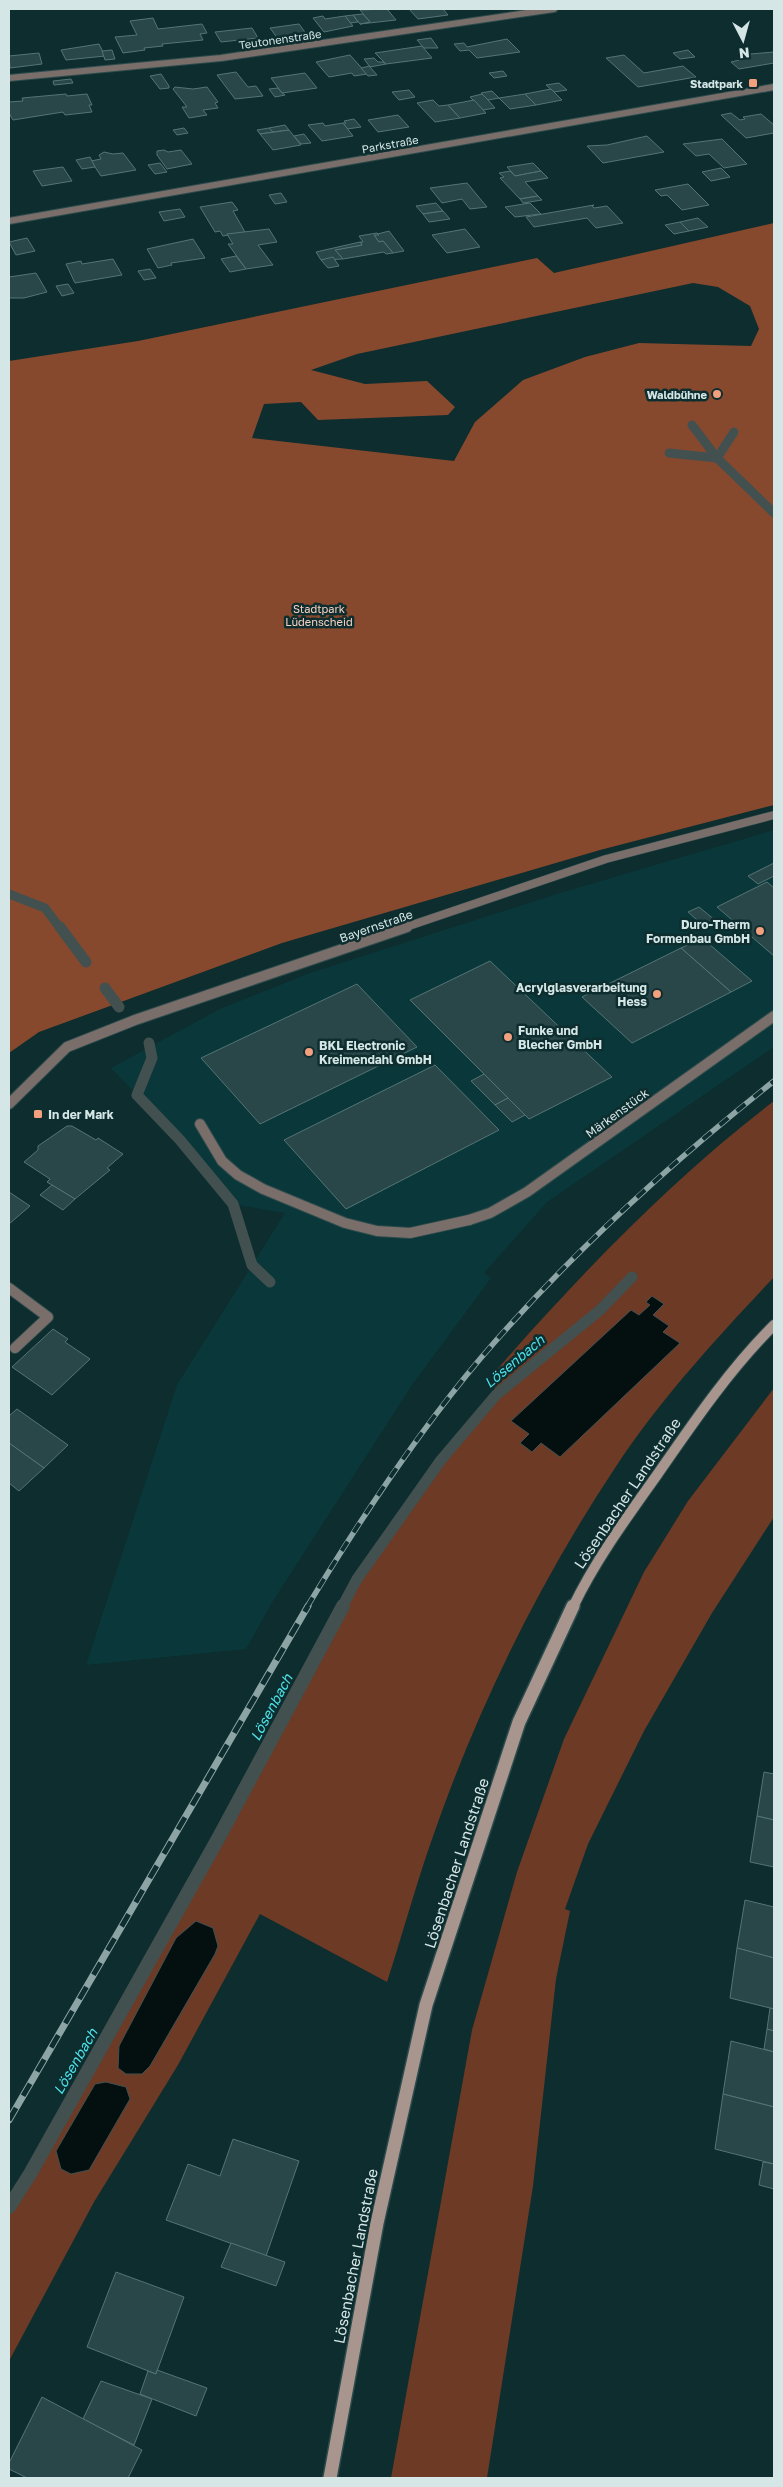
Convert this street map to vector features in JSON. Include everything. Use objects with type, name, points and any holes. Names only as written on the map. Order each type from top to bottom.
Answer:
[{"type":"main road","name":"Lösenbacher Landstraße","points":[[330,2478],[376,2223],[426,2006],[519,1722],[579,1594],[628,1516],[703,1409],[755,1344],[774,1325]]},
{"type":"street","name":"Teutonenstraße","points":[[9,78],[221,58],[554,9]]},
{"type":"street","name":"Parkstraße","points":[[9,221],[774,87]]},
{"type":"street","name":"Bayernstraße","points":[[9,1104],[67,1047],[134,1020],[606,859],[774,814]]},
{"type":"street","name":"Märkenstück","points":[[200,1124],[218,1157],[234,1172],[253,1184],[329,1218],[377,1231],[409,1234],[433,1230],[490,1213],[527,1192],[774,1016]]},
{"type":"street","points":[[9,1288],[48,1317],[15,1348]]},
{"type":"shaded area","points":[[774,830],[774,1047],[547,1202],[484,1273],[491,1278],[412,1385],[273,1601],[246,1649],[86,1665],[177,1385],[285,1213],[233,1204],[166,1125],[111,1068],[220,1009],[310,973],[560,893]]},
{"type":"shaded area","points":[[774,1101],[774,1277],[690,1369],[651,1417],[615,1468],[560,1557],[511,1649],[468,1745],[425,1859],[387,1982],[260,1914],[178,2065],[94,2202],[9,2361],[9,2207],[30,2174],[191,1886],[357,1579],[441,1460],[496,1395],[492,1375],[626,1231],[698,1164]]},
{"type":"shaded area","points":[[652,1296],[664,1304],[653,1315],[669,1326],[663,1332],[680,1343],[560,1457],[541,1443],[532,1452],[520,1443],[529,1434],[511,1421],[631,1310],[639,1315],[650,1305],[646,1302]]},
{"type":"shaded area","points":[[774,1388],[774,1517],[712,1613],[644,1731],[588,1844],[565,1909],[570,1911],[556,1979],[533,2186],[487,2478],[391,2478],[472,2030],[517,1872],[564,1739],[644,1572],[688,1501]]},
{"type":"shaded area","points":[[196,1921],[213,1928],[218,1946],[215,1954],[150,2066],[142,2074],[126,2074],[118,2068],[119,2046],[176,1938]]},
{"type":"shaded area","points":[[106,2082],[126,2087],[130,2099],[89,2170],[71,2174],[61,2169],[56,2151],[95,2084]]},
{"type":"green space","name":"Stadtpark Lüdenscheid","points":[[774,223],[774,805],[600,850],[282,943],[39,1032],[9,1053],[9,361],[138,341],[537,258],[554,273]],"holes":[[[693,283],[718,287],[750,306],[759,329],[751,346],[639,343],[585,357],[523,380],[475,422],[454,461],[252,438],[264,404],[301,402],[318,420],[448,415],[455,407],[427,381],[365,384],[311,370],[357,354]]]},
{"type":"building","points":[[387,9],[396,20],[360,24],[370,22],[360,10]]},
{"type":"building","points":[[409,9],[443,9],[448,15],[418,19]]},
{"type":"building","points":[[363,14],[370,22],[360,24],[353,15]]},
{"type":"building","points":[[353,15],[358,22],[350,23],[345,16]]},
{"type":"building","points":[[323,16],[325,19],[345,16],[353,26],[324,32],[313,18]]},
{"type":"building","points":[[153,18],[158,29],[202,24],[207,33],[200,34],[203,40],[162,44],[163,46],[123,53],[115,37],[137,35],[130,21]]},
{"type":"building","points":[[299,24],[307,35],[278,39],[270,28]]},
{"type":"building","points":[[252,28],[258,38],[221,42],[215,32]]},
{"type":"building","points":[[431,38],[438,48],[424,48],[417,40]]},
{"type":"building","points":[[507,39],[520,52],[477,58],[469,50],[460,51],[454,44],[464,43],[467,47]]},
{"type":"building","points":[[99,44],[105,56],[66,60],[61,50]]},
{"type":"building","points":[[422,46],[432,58],[386,64],[375,53]]},
{"type":"building","points":[[112,50],[115,59],[105,60],[102,51]]},
{"type":"building","points":[[688,50],[695,57],[680,59],[673,53]]},
{"type":"building","points":[[774,52],[774,63],[739,69],[731,62],[744,59],[739,55]]},
{"type":"building","points":[[39,53],[42,64],[10,68],[9,56]]},
{"type":"building","points":[[350,55],[367,74],[354,76],[352,73],[329,77],[316,62]]},
{"type":"building","points":[[624,55],[644,73],[683,66],[696,77],[638,87],[606,58]]},
{"type":"building","points":[[374,58],[378,62],[386,64],[370,67],[364,59]]},
{"type":"building","points":[[370,66],[377,75],[368,76],[361,68]]},
{"type":"building","points":[[503,71],[507,76],[494,78],[489,73]]},
{"type":"building","points":[[236,72],[248,87],[256,86],[263,96],[235,99],[217,75]]},
{"type":"building","points":[[305,73],[317,88],[282,93],[271,78]]},
{"type":"building","points":[[161,74],[169,88],[160,89],[150,76]]},
{"type":"building","points":[[71,79],[73,83],[54,85],[53,81]]},
{"type":"building","points":[[559,83],[567,90],[554,92],[546,85]]},
{"type":"building","points":[[175,87],[193,89],[207,87],[218,102],[215,103],[218,108],[203,110],[207,115],[189,118],[182,107],[187,107],[173,89]]},
{"type":"building","points":[[278,88],[285,95],[275,97],[269,89]]},
{"type":"building","points":[[551,89],[562,100],[536,105],[525,94]]},
{"type":"building","points":[[409,90],[415,97],[399,100],[392,92]]},
{"type":"building","points":[[492,91],[499,98],[488,100],[481,93]]},
{"type":"building","points":[[66,94],[67,96],[87,94],[92,105],[89,105],[92,112],[65,115],[63,112],[13,120],[9,113],[9,102],[23,101],[22,98]]},
{"type":"building","points":[[482,94],[495,108],[483,110],[470,97]]},
{"type":"building","points":[[525,94],[536,105],[510,109],[499,98]]},
{"type":"building","points":[[433,100],[439,106],[448,105],[460,118],[435,122],[417,103]]},
{"type":"building","points":[[474,100],[486,113],[460,118],[448,105]]},
{"type":"building","points":[[731,113],[740,120],[745,119],[743,117],[761,114],[774,125],[774,133],[746,138],[721,115]]},
{"type":"building","points":[[398,115],[409,127],[378,132],[368,120]]},
{"type":"building","points":[[354,119],[361,127],[347,129],[343,123],[346,123],[344,121]]},
{"type":"building","points":[[323,123],[325,126],[343,123],[353,136],[322,141],[308,125]]},
{"type":"building","points":[[285,125],[289,130],[273,132],[269,128]]},
{"type":"building","points":[[184,128],[188,133],[177,135],[173,130]]},
{"type":"building","points":[[269,128],[273,132],[260,134],[257,130]]},
{"type":"building","points":[[289,130],[301,145],[273,150],[260,134]]},
{"type":"building","points":[[304,134],[311,143],[301,144],[294,136]]},
{"type":"building","points":[[647,136],[664,152],[603,163],[587,146],[607,145]]},
{"type":"building","points":[[722,139],[747,164],[724,168],[709,154],[696,156],[683,144]]},
{"type":"building","points":[[164,150],[168,152],[181,150],[192,164],[167,169],[157,155],[157,151]]},
{"type":"building","points":[[104,152],[113,154],[123,153],[136,170],[101,176],[91,161],[101,159],[99,155]]},
{"type":"building","points":[[90,157],[95,167],[82,169],[76,160]]},
{"type":"building","points":[[160,163],[167,172],[155,174],[148,165]]},
{"type":"building","points":[[533,163],[541,171],[515,176],[507,167]]},
{"type":"building","points":[[63,167],[72,181],[42,186],[33,171]]},
{"type":"building","points":[[721,168],[730,177],[711,181],[702,172]]},
{"type":"building","points":[[510,171],[515,176],[541,171],[548,178],[525,182],[538,196],[520,199],[500,178],[504,177],[499,173]]},
{"type":"building","points":[[467,183],[487,207],[470,209],[462,199],[442,203],[430,188]]},
{"type":"building","points":[[688,184],[709,205],[682,210],[667,195],[661,196],[655,190]]},
{"type":"building","points":[[281,193],[287,202],[275,204],[269,195]]},
{"type":"building","points":[[538,196],[542,200],[523,203],[520,199]]},
{"type":"building","points":[[232,202],[238,210],[233,211],[245,232],[223,236],[220,231],[215,232],[200,207]]},
{"type":"building","points":[[436,203],[443,211],[423,214],[416,206]]},
{"type":"building","points":[[530,203],[541,214],[515,217],[505,207]]},
{"type":"building","points":[[594,205],[592,206],[594,208],[607,206],[623,223],[596,228],[587,218],[534,227],[526,217]]},
{"type":"building","points":[[180,209],[185,217],[164,221],[159,212]]},
{"type":"building","points":[[443,211],[450,219],[429,222],[423,214]]},
{"type":"building","points":[[698,218],[708,227],[689,231],[680,222]]},
{"type":"building","points":[[680,222],[689,231],[674,234],[665,225]]},
{"type":"building","points":[[269,229],[277,242],[258,245],[273,265],[246,269],[228,244],[233,244],[227,234]]},
{"type":"building","points":[[465,229],[480,247],[447,253],[432,235]]},
{"type":"building","points":[[389,231],[404,251],[393,253],[383,241],[379,242],[374,235]]},
{"type":"building","points":[[377,233],[379,235],[374,235],[379,242],[383,241],[393,253],[386,254],[384,252],[343,259],[335,250],[362,245],[360,242],[363,242],[359,236]]},
{"type":"building","points":[[27,238],[35,251],[16,255],[9,242]]},
{"type":"building","points":[[193,239],[205,258],[171,263],[172,265],[158,268],[147,249]]},
{"type":"building","points":[[360,242],[362,245],[335,250],[343,259],[321,260],[316,252]]},
{"type":"building","points":[[236,256],[246,269],[230,272],[221,259]]},
{"type":"building","points":[[333,257],[339,266],[328,268],[321,260]]},
{"type":"building","points":[[113,259],[122,275],[75,283],[66,264],[81,261],[82,264]]},
{"type":"building","points":[[150,269],[156,278],[144,280],[138,271]]},
{"type":"building","points":[[36,273],[47,292],[24,298],[9,298],[9,277]]},
{"type":"building","points":[[68,284],[74,293],[62,296],[56,286]]},
{"type":"building","points":[[774,863],[774,876],[758,884],[748,876]]},
{"type":"building","name":"Duro-Therm Formenbau GmbH","points":[[767,882],[774,888],[774,956],[717,907]]},
{"type":"building","points":[[699,907],[716,921],[705,927],[688,912]]},
{"type":"building","points":[[702,938],[752,981],[731,992],[681,948]]},
{"type":"building","name":"Acrylglasverarbeitung Hess","points":[[681,948],[731,992],[632,1043],[582,997]]},
{"type":"building","name":"Funke und Blecher GmbH","points":[[490,961],[612,1077],[529,1119],[410,1000]]},
{"type":"building","name":"BKL Electronic Kreimendahl GmbH","points":[[357,984],[417,1047],[260,1124],[201,1058]]},
{"type":"building","points":[[435,1065],[499,1130],[346,1209],[284,1140]]},
{"type":"building","points":[[484,1074],[508,1098],[495,1105],[471,1081]]},
{"type":"building","points":[[508,1098],[525,1115],[512,1122],[495,1105]]},
{"type":"building","points":[[67,1126],[72,1126],[96,1140],[98,1138],[123,1154],[107,1168],[110,1170],[75,1199],[47,1182],[50,1179],[24,1162],[38,1150],[38,1146]]},
{"type":"building","points":[[52,1185],[75,1199],[63,1210],[40,1195]]},
{"type":"building","points":[[9,1192],[30,1206],[9,1224]]},
{"type":"building","points":[[53,1329],[68,1339],[65,1342],[90,1359],[52,1395],[12,1367]]},
{"type":"building","points":[[17,1409],[68,1445],[44,1468],[9,1443],[9,1416]]},
{"type":"building","points":[[9,1443],[44,1468],[19,1491],[9,1483]]},
{"type":"building","points":[[764,1772],[774,1774],[774,1820],[757,1816]]},
{"type":"building","points":[[757,1816],[774,1820],[774,1867],[750,1862]]},
{"type":"building","points":[[745,1900],[774,1907],[774,1958],[737,1948]]},
{"type":"building","points":[[737,1948],[774,1958],[774,2009],[730,1998]]},
{"type":"building","points":[[770,2008],[774,2009],[774,2031],[767,2029]]},
{"type":"building","points":[[767,2029],[774,2031],[774,2052],[764,2049]]},
{"type":"building","points":[[731,2041],[774,2052],[774,2107],[723,2094]]},
{"type":"building","points":[[723,2094],[774,2107],[774,2164],[715,2149]]},
{"type":"building","points":[[233,2139],[299,2161],[266,2256],[166,2220],[188,2164],[220,2176]]},
{"type":"building","points":[[763,2162],[774,2164],[774,2189],[759,2185]]},
{"type":"building","points":[[231,2243],[285,2262],[276,2286],[221,2267]]},
{"type":"building","points":[[116,2272],[184,2297],[156,2374],[87,2347]]},
{"type":"building","points":[[157,2370],[207,2388],[196,2416],[140,2394],[148,2371],[156,2374]]},
{"type":"building","points":[[101,2381],[152,2399],[134,2445],[83,2419]]},
{"type":"building","points":[[42,2397],[142,2450],[128,2478],[27,2478],[9,2469],[9,2463]]},
{"type":"waterway","points":[[692,425],[717,458]]},
{"type":"waterway","points":[[717,458],[734,432]]},
{"type":"waterway","points":[[669,453],[717,458]]},
{"type":"waterway","points":[[717,458],[774,513]]},
{"type":"waterway","points":[[9,894],[45,908],[60,928]]},
{"type":"waterway","points":[[60,927],[86,962]]},
{"type":"waterway","points":[[105,988],[119,1007]]},
{"type":"waterway","points":[[149,1043],[152,1058],[137,1095],[180,1140],[233,1204],[252,1265],[270,1282]]},
{"type":"waterway","name":"Lösenbach","points":[[342,1607],[357,1579],[441,1460],[496,1395],[600,1310],[632,1277]]},
{"type":"waterway","name":"Lösenbach","points":[[9,2207],[30,2174],[219,1837],[343,1606]]},
{"type":"railway","points":[[307,1607],[367,1511],[410,1449],[480,1359],[548,1284],[620,1213],[696,1145],[774,1081]]},
{"type":"railway","points":[[9,2120],[308,1606]]},
{"type":"place","name":"Stadtpark","points":[[753,83]]},
{"type":"place","name":"Waldbühne","points":[[717,394]]},
{"type":"place","name":"Duro-Therm Formenbau GmbH","points":[[760,931]]},
{"type":"place","name":"Acrylglasverarbeitung Hess","points":[[657,994]]},
{"type":"place","name":"Funke und Blecher GmbH","points":[[508,1037]]},
{"type":"place","name":"BKL Electronic Kreimendahl GmbH","points":[[309,1052]]},
{"type":"place","name":"In der Mark","points":[[38,1114]]}]
